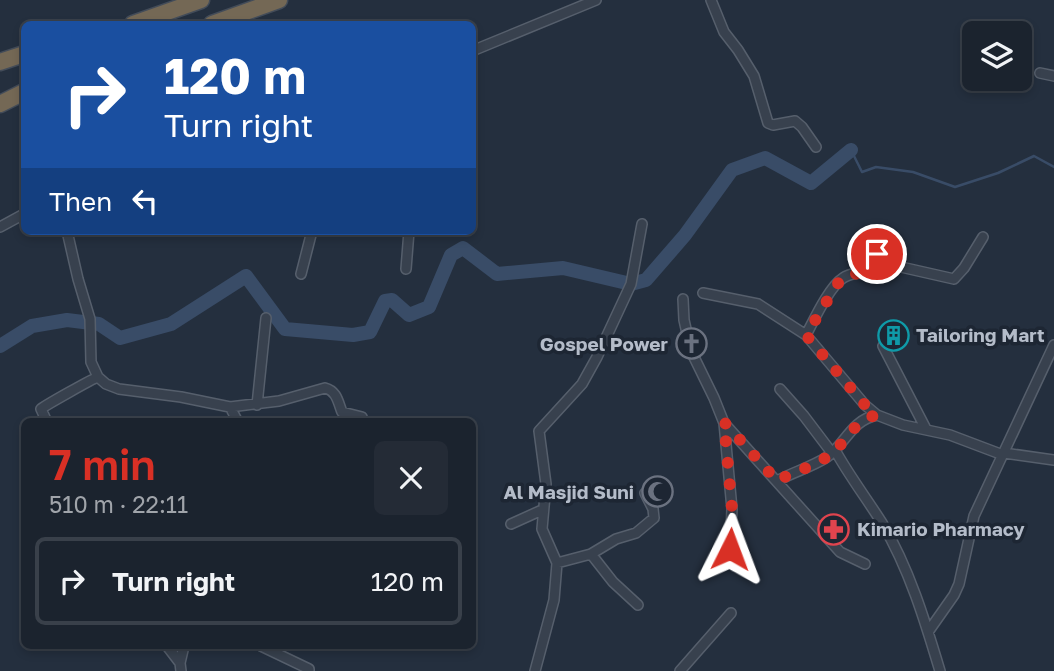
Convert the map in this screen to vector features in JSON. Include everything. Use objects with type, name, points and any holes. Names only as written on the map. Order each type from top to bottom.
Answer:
[{"type":"highway","points":[[141,21],[201,0]]},
{"type":"highway","points":[[220,21],[279,0]]},
{"type":"highway","points":[[0,62],[21,55]]},
{"type":"highway","points":[[0,104],[21,94]]},
{"type":"street","points":[[476,49],[596,0]]},
{"type":"street","points":[[711,0],[724,32],[754,76],[768,123],[773,125],[795,121],[816,147]]},
{"type":"street","points":[[1040,73],[1054,76]]},
{"type":"street","points":[[0,227],[21,216]]},
{"type":"street","points":[[535,671],[554,600],[557,563],[544,537],[542,510],[546,484],[539,431],[582,384],[597,357],[631,284],[642,224]]},
{"type":"street","points":[[872,230],[877,254],[874,267]]},
{"type":"street","points":[[68,235],[90,319],[91,362],[98,377],[106,384],[119,389],[230,407],[257,405],[325,388],[331,390],[340,401],[342,412],[362,417]]},
{"type":"street","points":[[301,274],[311,235]]},
{"type":"street","points":[[406,269],[409,235]]},
{"type":"street","points":[[806,335],[840,280],[874,267],[901,267],[954,279],[983,237]]},
{"type":"street","points":[[703,293],[758,304],[806,335],[865,405],[877,415],[903,425],[950,435],[1003,454],[1054,460]]},
{"type":"street","points":[[683,299],[688,341],[724,422],[840,552],[865,564]]},
{"type":"street","points":[[257,405],[266,318]]},
{"type":"street","points":[[928,632],[959,584],[974,516],[1054,345]]},
{"type":"street","points":[[883,346],[926,429]]},
{"type":"street","points":[[45,418],[41,409],[44,406],[98,377]]},
{"type":"street","points":[[780,389],[833,451],[883,524],[899,555],[940,671]]},
{"type":"street","points":[[230,407],[236,418]]},
{"type":"street","points":[[777,481],[833,451],[853,429],[877,415]]},
{"type":"street","points":[[724,422],[732,509],[730,549],[734,566]]},
{"type":"street","points":[[557,563],[590,554],[648,526],[654,518],[653,509],[645,494]]},
{"type":"street","points":[[512,524],[542,510]]},
{"type":"street","points":[[590,554],[613,582],[638,604]]},
{"type":"street","points":[[680,671],[732,613]]},
{"type":"street","points":[[169,649],[180,667]]},
{"type":"street","points":[[180,667],[183,649]]},
{"type":"street","points":[[267,649],[309,671]]},
{"type":"waterway","points":[[851,150],[862,172],[876,167],[913,172],[955,187],[998,173],[1034,156],[1054,167]]},
{"type":"waterway","points":[[0,346],[32,326],[67,320],[99,324],[120,338],[171,324],[246,276],[285,329],[353,335],[370,332],[385,301],[392,300],[409,315],[429,307],[451,255],[463,248],[497,274],[563,268],[631,284],[646,280],[685,235],[732,170],[765,158],[811,183],[851,150]]},
{"type":"place","name":"Tailoring Mart","points":[[893,335]]},
{"type":"place","name":"Gospel Power","points":[[691,344]]},
{"type":"place","name":"Al Masjid Suni","points":[[657,492]]},
{"type":"place","name":"Kimario Pharmacy","points":[[834,529]]},
{"type":"route","points":[[730,549],[732,509],[724,422],[777,481],[828,457],[853,429],[877,415],[865,405],[806,335],[840,280],[844,276],[870,271],[877,262],[877,254]]}]
